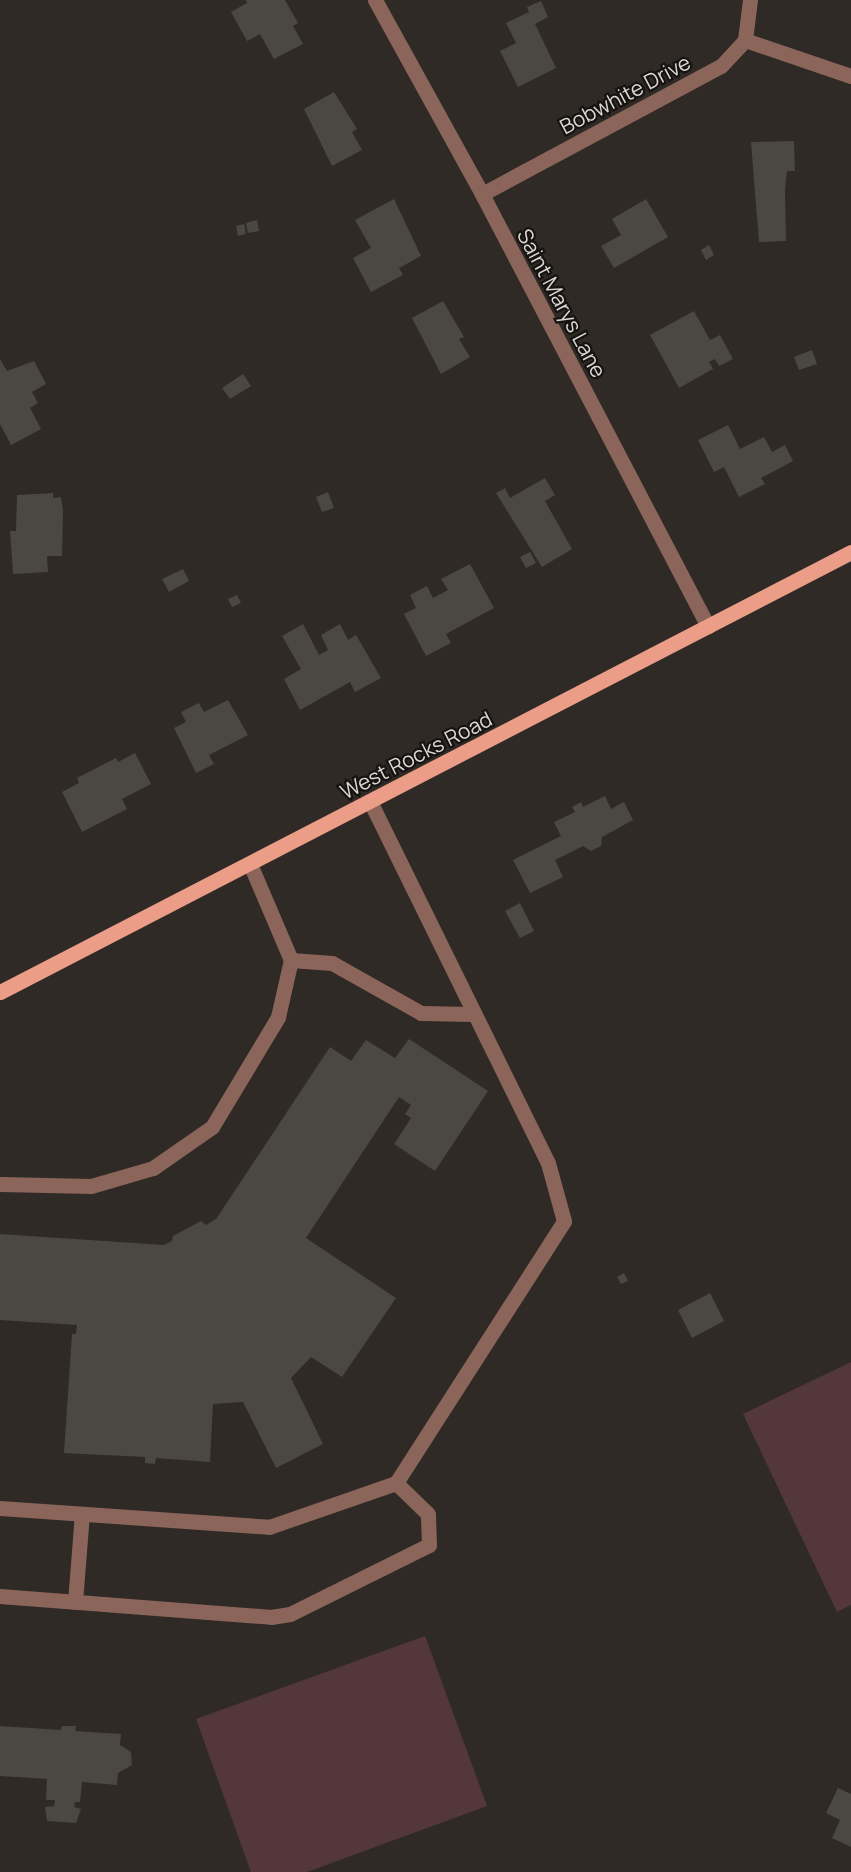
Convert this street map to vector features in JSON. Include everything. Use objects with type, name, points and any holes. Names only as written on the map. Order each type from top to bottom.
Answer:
[{"type":"main road","name":"West Rocks Road","points":[[0,992],[851,552]]},
{"type":"street","name":"Saint Marys Lane","points":[[375,0],[482,194],[708,627]]},
{"type":"street","points":[[750,0],[745,40],[851,76]]},
{"type":"street","name":"Bobwhite Drive","points":[[482,194],[721,66],[745,40]]},
{"type":"street","points":[[0,1508],[269,1527],[396,1484],[564,1221],[548,1163],[472,1014],[370,802]]},
{"type":"street","points":[[0,1184],[91,1186],[153,1168],[212,1127],[278,1017],[291,960],[250,864]]},
{"type":"street","points":[[291,960],[332,963],[421,1013],[472,1014]]},
{"type":"street","points":[[0,1596],[271,1617],[290,1614],[429,1545],[428,1514],[396,1484]]},
{"type":"street","points":[[75,1602],[82,1514]]},
{"type":"shaded area","points":[[851,1362],[851,1605],[837,1612],[743,1414]]},
{"type":"shaded area","points":[[425,1636],[487,1806],[307,1872],[251,1872],[196,1719]]},
{"type":"building","points":[[246,0],[285,0],[298,23],[293,26],[303,44],[274,59],[260,34],[247,41],[231,12],[247,3]]},
{"type":"building","points":[[541,1],[548,17],[535,24],[556,68],[518,87],[500,51],[516,43],[506,23],[529,12],[527,7]]},
{"type":"building","points":[[334,92],[357,129],[352,132],[362,150],[332,166],[304,109]]},
{"type":"building","points":[[794,141],[795,171],[787,171],[785,191],[786,241],[759,242],[751,142]]},
{"type":"building","points":[[394,199],[421,256],[399,268],[403,275],[371,292],[353,258],[371,248],[355,220]]},
{"type":"building","points":[[646,199],[668,237],[614,268],[601,246],[621,235],[612,219]]},
{"type":"building","points":[[257,220],[259,231],[248,233],[246,223]]},
{"type":"building","points":[[244,224],[246,234],[238,236],[236,226]]},
{"type":"building","points":[[709,245],[714,255],[706,260],[701,250]]},
{"type":"building","points":[[443,301],[464,337],[459,339],[470,357],[441,374],[412,318]]},
{"type":"building","points":[[694,311],[710,340],[720,335],[733,359],[719,366],[715,359],[709,362],[713,369],[679,388],[650,335]]},
{"type":"building","points":[[812,350],[817,364],[799,370],[794,357]]},
{"type":"building","points":[[0,359],[7,371],[34,361],[46,384],[32,392],[38,403],[30,408],[41,429],[11,445],[0,424]]},
{"type":"building","points":[[243,374],[251,386],[230,399],[222,388]]},
{"type":"building","points":[[728,425],[740,449],[764,437],[772,452],[785,445],[793,461],[761,478],[765,484],[739,497],[724,467],[714,472],[698,440]]},
{"type":"building","points":[[545,478],[555,495],[545,501],[572,549],[542,567],[496,493],[505,488],[510,498]]},
{"type":"building","points":[[328,492],[334,508],[322,512],[316,497]]},
{"type":"building","points":[[53,493],[53,498],[61,497],[63,511],[62,556],[47,556],[48,572],[13,574],[10,531],[16,531],[17,495]]},
{"type":"building","points":[[530,552],[536,563],[526,568],[520,557]]},
{"type":"building","points":[[470,564],[494,608],[446,634],[451,643],[426,656],[404,614],[416,608],[410,595],[427,586],[433,598],[448,590],[441,579]]},
{"type":"building","points":[[183,569],[189,581],[169,592],[162,579]]},
{"type":"building","points":[[237,595],[241,603],[232,607],[228,599]]},
{"type":"building","points":[[303,624],[319,655],[328,650],[321,635],[340,624],[348,640],[356,635],[381,678],[355,692],[350,682],[300,710],[284,679],[301,669],[282,636]]},
{"type":"building","points":[[228,700],[248,735],[209,755],[214,764],[196,773],[174,728],[186,722],[181,712],[199,703],[204,712]]},
{"type":"building","points":[[135,753],[151,784],[122,799],[127,809],[82,832],[62,792],[79,783],[77,778],[116,758],[118,762]]},
{"type":"building","points":[[605,796],[611,809],[624,802],[633,820],[602,837],[601,846],[591,851],[583,846],[555,860],[563,877],[530,893],[513,860],[561,836],[554,822],[575,812],[572,807],[581,802],[583,807]]},
{"type":"building","points":[[520,903],[534,931],[520,938],[505,911]]},
{"type":"building","points":[[409,1039],[488,1091],[435,1171],[394,1144],[411,1118],[405,1114],[411,1105],[399,1097],[306,1238],[396,1298],[342,1377],[311,1357],[291,1378],[323,1444],[276,1468],[243,1402],[213,1404],[210,1462],[156,1458],[155,1464],[145,1463],[145,1457],[64,1453],[72,1334],[76,1334],[77,1325],[0,1320],[0,1234],[164,1245],[172,1241],[173,1236],[201,1221],[206,1225],[216,1219],[330,1047],[351,1061],[366,1040],[395,1058]]},
{"type":"building","points":[[624,1273],[628,1281],[621,1284],[617,1277]]},
{"type":"building","points":[[710,1293],[724,1321],[692,1338],[678,1310]]},
{"type":"building","points":[[0,1726],[61,1730],[62,1726],[76,1726],[75,1731],[121,1734],[120,1745],[131,1752],[132,1765],[118,1773],[117,1785],[82,1782],[80,1802],[75,1802],[74,1807],[81,1809],[76,1823],[47,1821],[45,1807],[54,1806],[55,1800],[46,1800],[47,1779],[0,1776]]},
{"type":"building","points":[[838,1788],[851,1794],[851,1847],[832,1838],[840,1820],[826,1813]]}]
